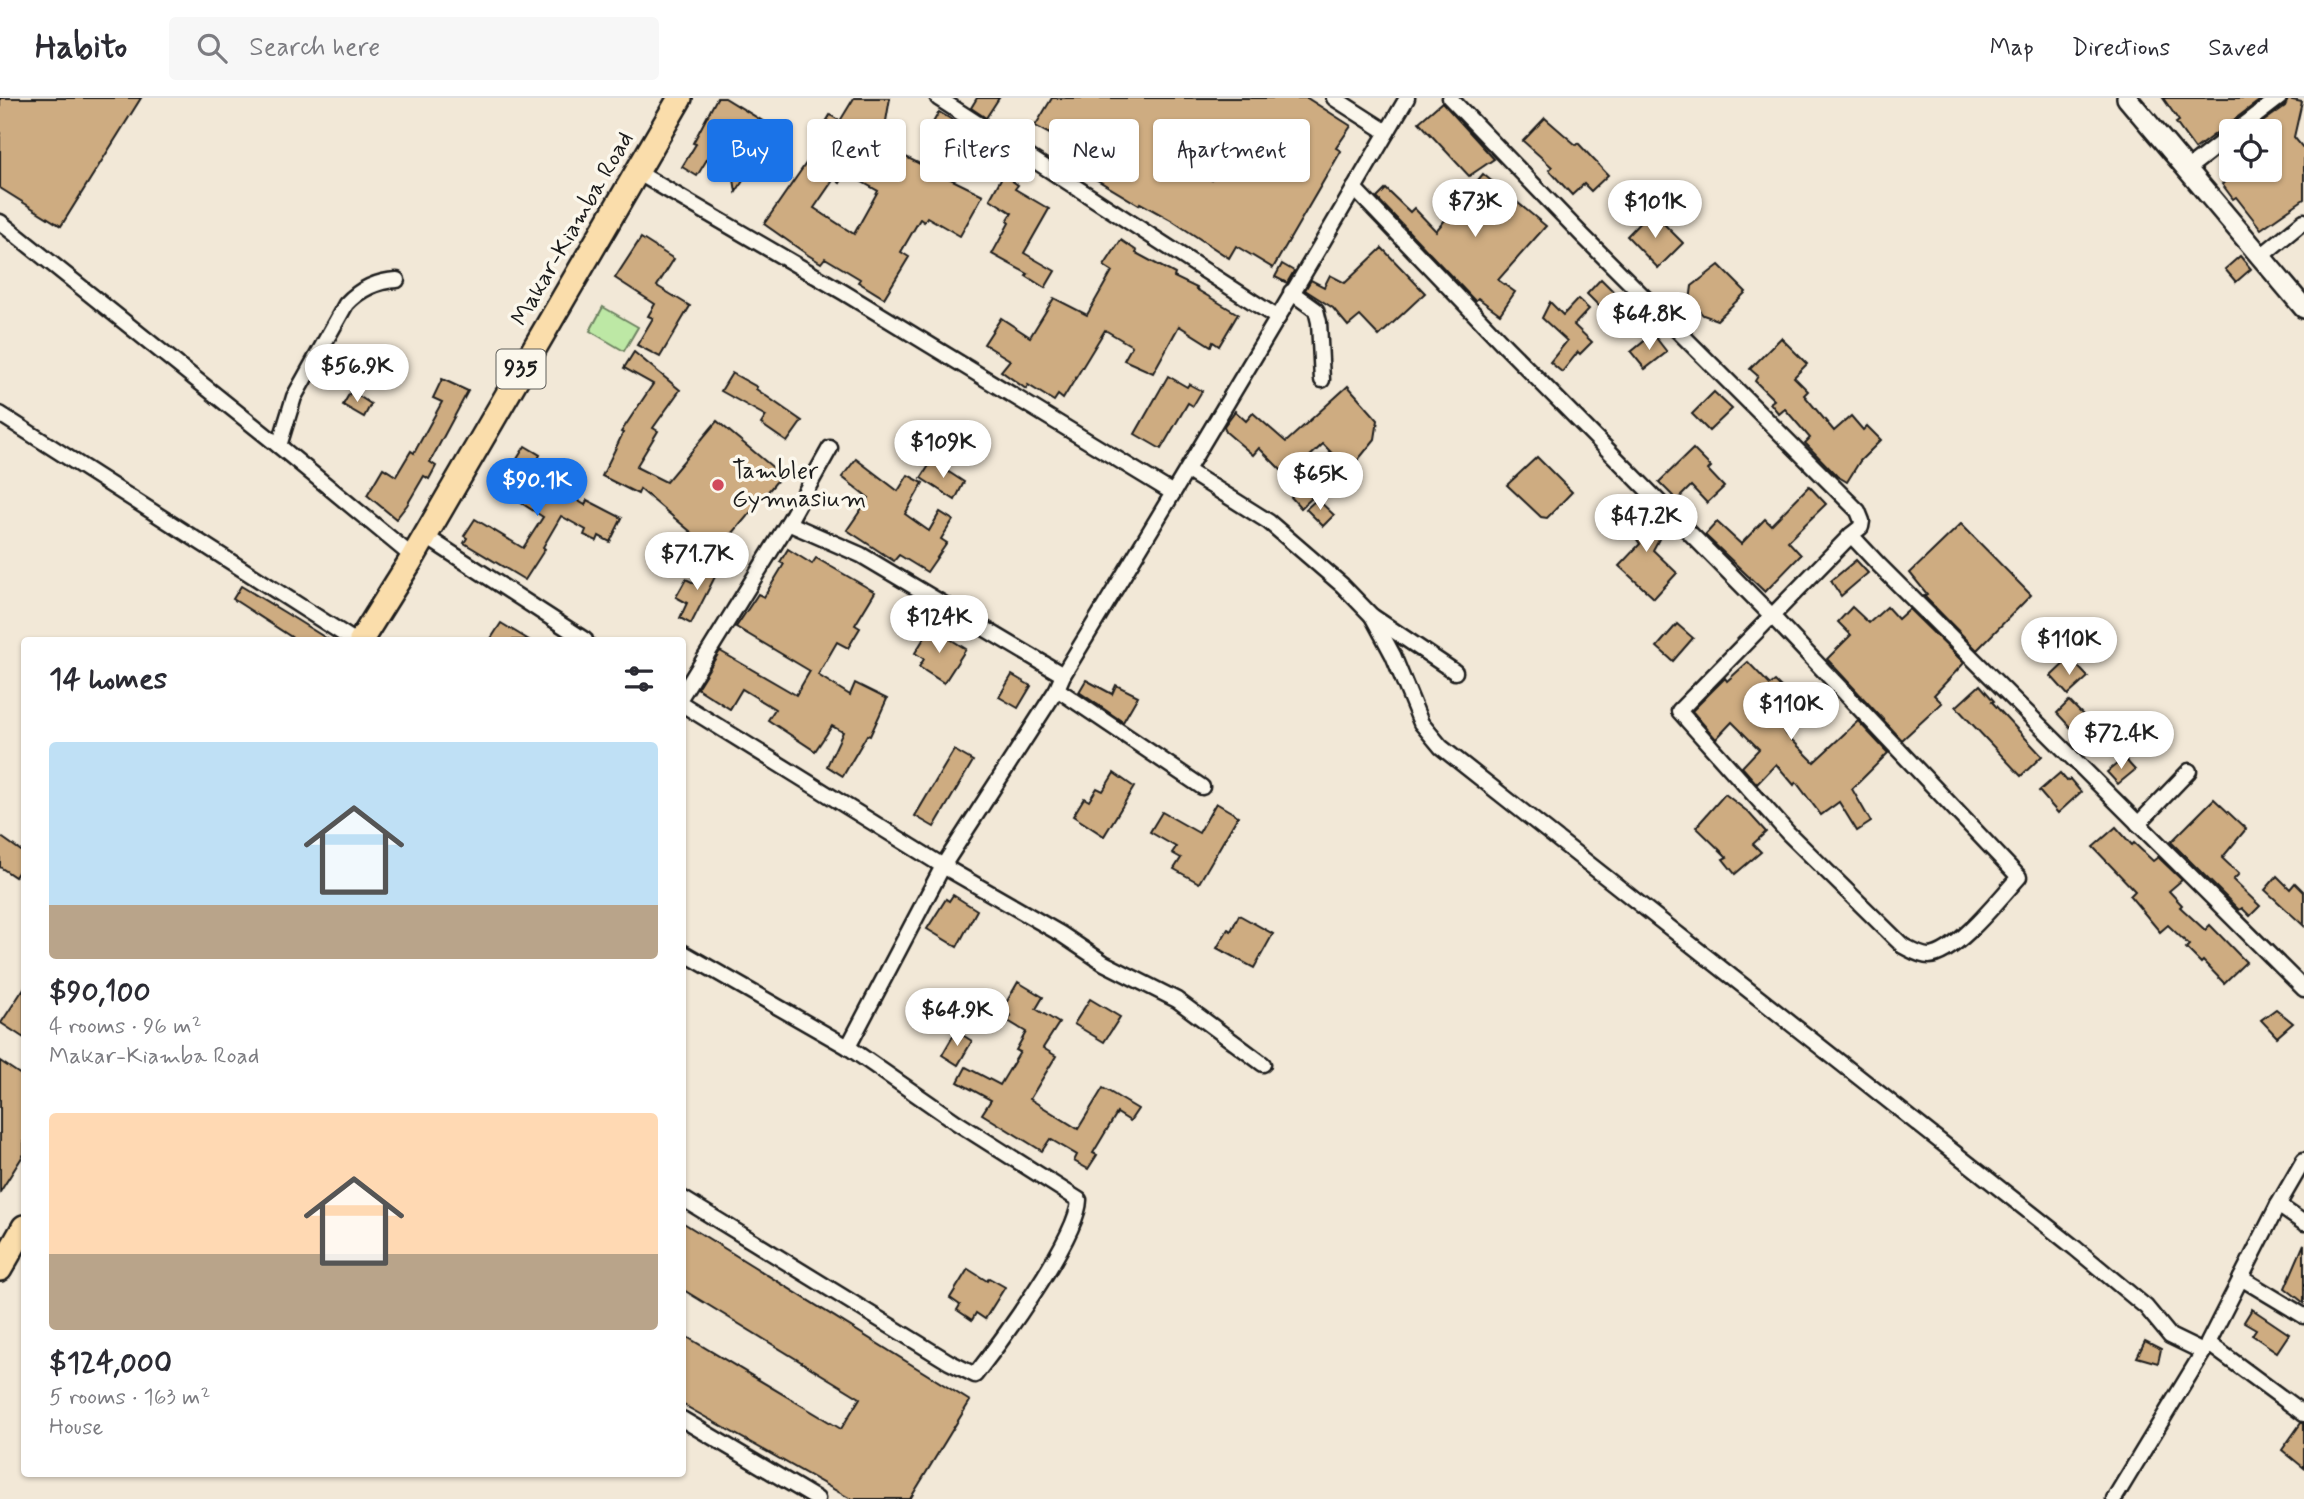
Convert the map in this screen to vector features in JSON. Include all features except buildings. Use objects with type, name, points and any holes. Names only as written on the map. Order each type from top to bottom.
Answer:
[{"type":"main road","name":"Makar-Kiamba Road","points":[[364,637],[680,98]]},
{"type":"main road","points":[[0,1269],[21,1232]]},
{"type":"street","points":[[938,98],[1278,318]]},
{"type":"street","points":[[1334,98],[1387,132]]},
{"type":"street","points":[[848,1047],[943,866],[1060,682],[1188,471],[1407,98]]},
{"type":"street","points":[[1354,188],[1770,615],[2019,877],[1974,926],[1941,952],[1929,956],[1903,946],[1788,833],[1679,711],[1770,615],[1861,527],[1862,520],[1858,511],[1582,235],[1450,98]]},
{"type":"street","points":[[2127,98],[2304,308]]},
{"type":"street","points":[[2252,119],[2279,98]]},
{"type":"street","points":[[2186,170],[2219,144]]},
{"type":"street","points":[[637,172],[843,292],[1173,494]]},
{"type":"street","points":[[2260,257],[2304,221]]},
{"type":"street","points":[[0,222],[413,557]]},
{"type":"street","points":[[279,446],[294,397],[341,311],[354,295],[369,286],[383,280],[397,280]]},
{"type":"street","points":[[1291,292],[1316,310],[1322,380]]},
{"type":"street","points":[[0,414],[348,637]]},
{"type":"street","points":[[686,689],[831,448]]},
{"type":"street","points":[[1188,471],[1289,537],[1372,616],[1455,672]]},
{"type":"street","points":[[788,523],[861,555],[1060,682],[1202,787]]},
{"type":"street","points":[[1851,535],[1970,658],[2304,989]]},
{"type":"street","points":[[425,536],[580,637]]},
{"type":"street","points":[[1372,616],[1393,654],[1421,723],[1441,747],[2045,1224],[2146,1307],[2170,1336],[2205,1347],[2304,1414]]},
{"type":"street","points":[[686,706],[943,866],[1061,934],[1104,963],[1177,1000],[1263,1064]]},
{"type":"street","points":[[2137,824],[2189,771]]},
{"type":"street","points":[[686,954],[848,1047],[956,1122],[1079,1200],[1079,1207],[1056,1256],[975,1375],[949,1362],[686,1200]]},
{"type":"street","points":[[2113,1499],[2205,1347],[2304,1160]]},
{"type":"street","points":[[2278,1205],[2304,1223]]},
{"type":"street","points":[[2241,1278],[2304,1316]]},
{"type":"street","points":[[686,1421],[817,1499]]},
{"type":"green space","points":[[603,307],[638,327],[624,351],[590,331]]},
{"type":"place","name":"Tambler Gymnasium","points":[[718,485]]}]
